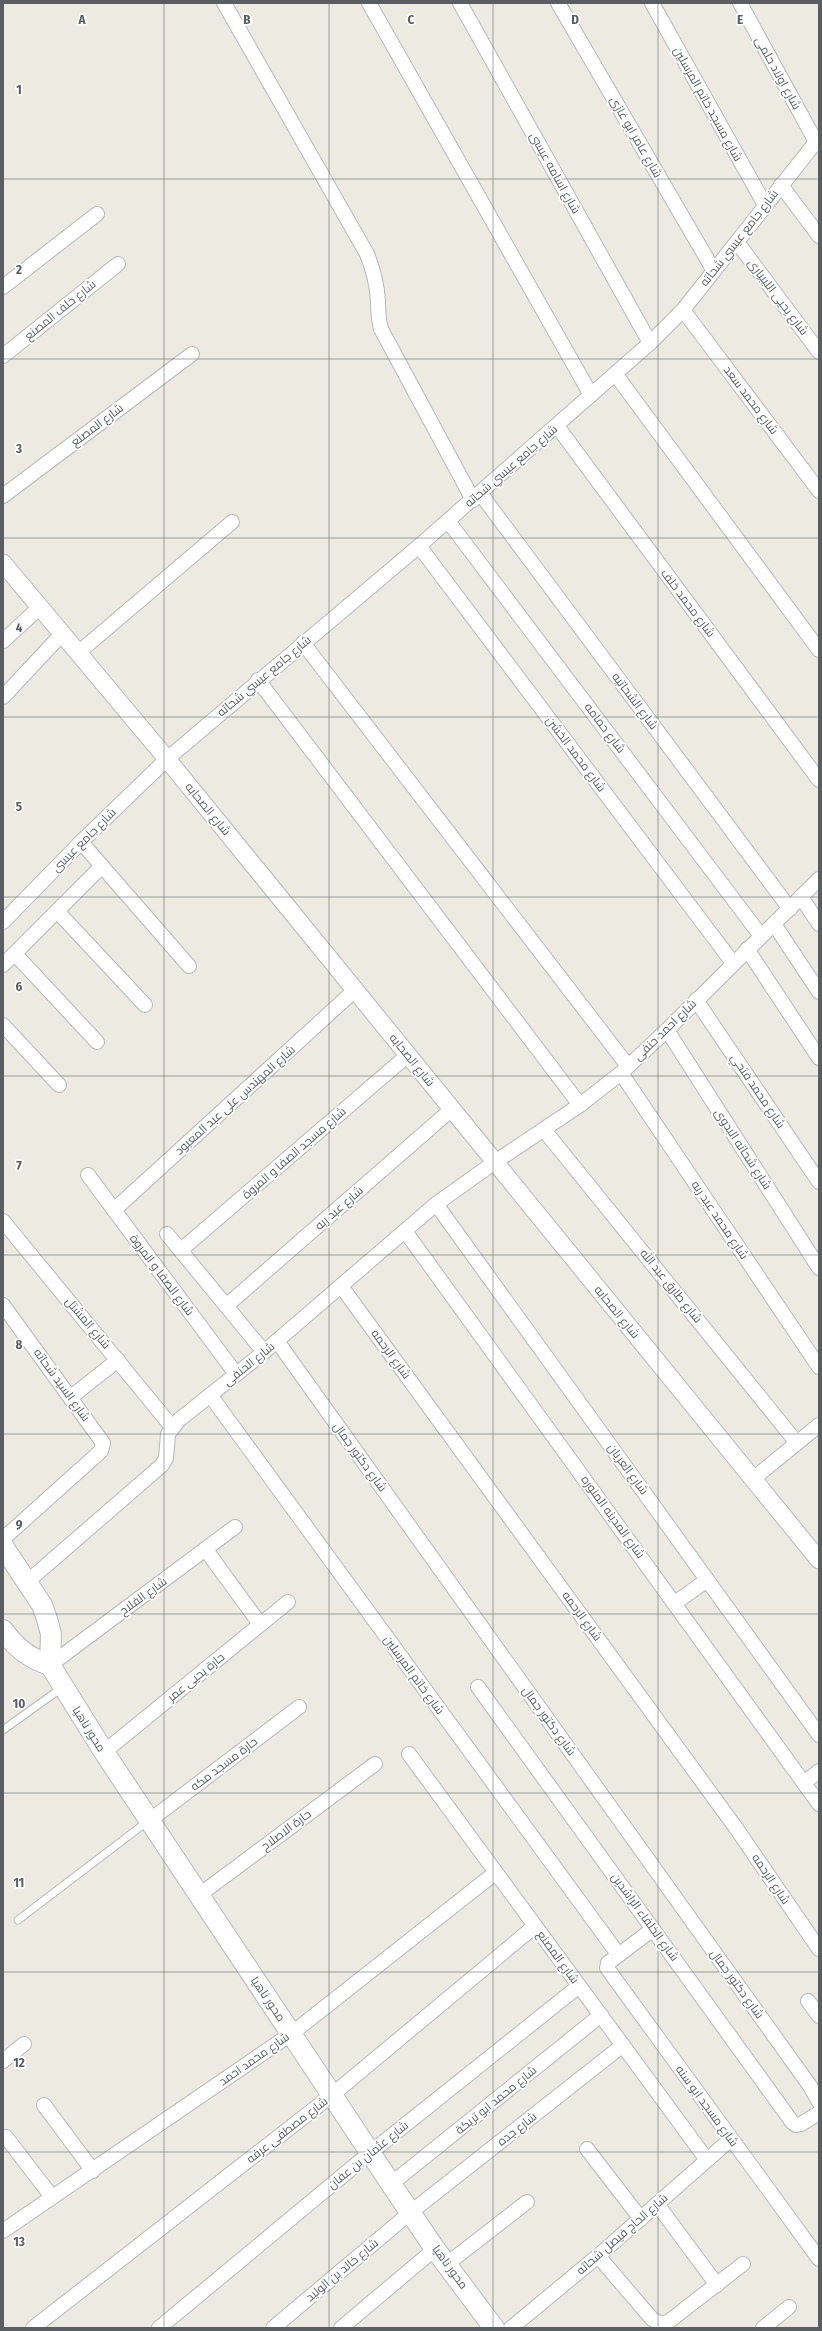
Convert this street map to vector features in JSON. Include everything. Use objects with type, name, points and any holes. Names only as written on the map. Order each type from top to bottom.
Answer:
[{"type":"main road","points":[[3,1546],[42,1605],[48,1619],[51,1634],[50,1665],[25,1654],[4,1634]]},
{"type":"main road","name":"محور ناهيا","points":[[50,1665],[104,1752],[198,1896],[370,2153],[441,2256],[494,2328]]},
{"type":"street","name":"شارع الشحاتيه","points":[[224,3],[367,254],[374,274],[378,300],[378,317],[381,329],[476,496],[790,909]]},
{"type":"street","points":[[369,3],[592,396]]},
{"type":"street","name":"شارع اسامه عيسى","points":[[460,3],[650,343]]},
{"type":"street","name":"شارع عامر ابو غازى","points":[[558,3],[714,271]]},
{"type":"street","name":"شارع مسجد خاتم المرسلين","points":[[652,3],[765,205]]},
{"type":"street","name":"شارع اولاد حلمى","points":[[740,3],[817,140]]},
{"type":"street","name":"شارع جامع عيسي شحاته","points":[[167,759],[258,680],[419,546],[616,375],[650,343],[684,310],[817,140]]},
{"type":"street","points":[[781,185],[819,236]]},
{"type":"street","points":[[3,287],[97,214]]},
{"type":"street","name":"شارع يحيى الليبيارى","points":[[736,242],[819,352]]},
{"type":"street","name":"شارع خلف المصنع","points":[[3,356],[118,264]]},
{"type":"street","name":"شارع محمد سعد","points":[[684,310],[819,491]]},
{"type":"street","name":"شارع المصنع","points":[[3,496],[192,354]]},
{"type":"street","points":[[616,375],[819,650]]},
{"type":"street","name":"شارع محمد خلف","points":[[557,426],[819,780]]},
{"type":"street","name":"شارع حمامه","points":[[448,521],[761,936]]},
{"type":"street","points":[[78,653],[232,522]]},
{"type":"street","name":"شارع محمد الخشن","points":[[419,546],[733,963]]},
{"type":"street","name":"شارع الصحابه","points":[[3,563],[167,759],[819,1560]]},
{"type":"street","points":[[3,641],[40,607]]},
{"type":"street","points":[[3,697],[62,634]]},
{"type":"street","name":"شارع محمد عبد ربه","points":[[303,643],[624,1069],[819,1367]]},
{"type":"street","points":[[258,680],[580,1105]]},
{"type":"street","name":"شارع جامع عيسى","points":[[3,922],[81,842],[167,759]]},
{"type":"street","points":[[81,842],[189,966]]},
{"type":"street","points":[[3,965],[102,866]]},
{"type":"street","name":"شارع احمد حنفى","points":[[495,1162],[580,1105],[624,1069],[667,1030],[747,949],[819,880]]},
{"type":"street","points":[[801,897],[819,924]]},
{"type":"street","points":[[57,911],[145,1006]]},
{"type":"street","points":[[774,924],[819,992]]},
{"type":"street","points":[[747,949],[819,1058]]},
{"type":"street","points":[[15,954],[96,1042]]},
{"type":"street","name":"شارع المهندس على عبد المعبود","points":[[114,1210],[355,990]]},
{"type":"street","name":"شارع محمد فتحي","points":[[696,1000],[819,1182]]},
{"type":"street","points":[[3,1025],[59,1085]]},
{"type":"street","name":"شارع شحاته البدوى","points":[[667,1030],[819,1268]]},
{"type":"street","name":"شارع مسجد الصفا و المروة","points":[[181,1250],[408,1055]]},
{"type":"street","name":"شارع عبد ربه","points":[[226,1306],[452,1109]]},
{"type":"street","name":"شارع طارق عبد الله","points":[[544,1130],[797,1443]]},
{"type":"street","name":"شارع الحنفى","points":[[172,1427],[264,1352],[436,1204],[495,1162]]},
{"type":"street","name":"شارع الصفا و المروة","points":[[88,1175],[236,1374]]},
{"type":"street","name":"شارع العريان","points":[[436,1204],[819,1735]]},
{"type":"street","name":"شارع المشتل","points":[[3,1221],[172,1427]]},
{"type":"street","name":"شارع المدينه المنوره","points":[[405,1231],[819,1804]]},
{"type":"street","points":[[167,1234],[264,1352]]},
{"type":"street","name":"شارع الرحمه","points":[[341,1286],[736,1828],[819,1949]]},
{"type":"street","name":"شارع السيد شحاته","points":[[3,1305],[102,1439],[103,1446],[3,1540]]},
{"type":"street","name":"شارع دكتور جمال","points":[[277,1341],[805,2080],[819,2102]]},
{"type":"street","points":[[71,1397],[118,1360]]},
{"type":"street","name":"شارع خاتم المرسلين","points":[[210,1395],[618,1954]]},
{"type":"street","points":[[753,1479],[819,1425]]},
{"type":"street","points":[[27,1582],[162,1465],[166,1458],[168,1434],[172,1427]]},
{"type":"street","name":"شارع الفلاح","points":[[50,1665],[235,1527]]},
{"type":"street","points":[[206,1550],[260,1624]]},
{"type":"street","points":[[675,1603],[707,1580]]},
{"type":"street","name":"حارة يحيى عمر","points":[[104,1752],[288,1602]]},
{"type":"street","name":"شارع الخلفاء الراشدين","points":[[478,1687],[792,2122],[796,2125],[801,2124],[819,2113]]},
{"type":"street","name":"حارة مسجد مكه","points":[[149,1821],[299,1707]]},
{"type":"street","name":"شارع المصنع","points":[[409,1754],[707,2160]]},
{"type":"street","name":"حارة الاصلاح","points":[[198,1896],[374,1764]]},
{"type":"street","points":[[804,1783],[819,1772]]},
{"type":"street","name":"شارع محمد احمد","points":[[3,2231],[93,2171],[291,2034],[495,1873]]},
{"type":"street","name":"شارع مصطفى عرفه","points":[[33,2328],[332,2095],[535,1926]]},
{"type":"street","points":[[618,1954],[653,1928]]},
{"type":"street","name":"شارع مسجد ابو سنه","points":[[618,1954],[608,1963],[608,1970],[819,2259]]},
{"type":"street","name":"شارع عثمان بن عفان","points":[[159,2328],[370,2153],[579,1986]]},
{"type":"street","points":[[808,2001],[819,2016]]},
{"type":"street","name":"شارع محمد ابو تريكة","points":[[391,2184],[601,2015]]},
{"type":"street","points":[[3,2061],[24,2044]]},
{"type":"street","name":"شارع جده","points":[[411,2212],[623,2045]]},
{"type":"street","points":[[44,2105],[93,2171]]},
{"type":"street","points":[[6,2137],[52,2197]]},
{"type":"street","name":"شارع الحاج فيصل شحاته","points":[[511,2328],[598,2256],[731,2139]]},
{"type":"street","points":[[588,2149],[641,2219]]},
{"type":"street","points":[[341,2328],[441,2256],[527,2202]]},
{"type":"street","points":[[657,2204],[717,2285]]},
{"type":"street","name":"شارع خالد بن الوليد","points":[[273,2328],[411,2212]]},
{"type":"street","points":[[598,2256],[652,2319],[658,2323],[668,2322],[743,2264]]},
{"type":"street","points":[[763,2328],[789,2307]]},
{"type":"lane","points":[[3,1730],[63,1686]]},
{"type":"lane","points":[[18,1920],[149,1821]]}]
